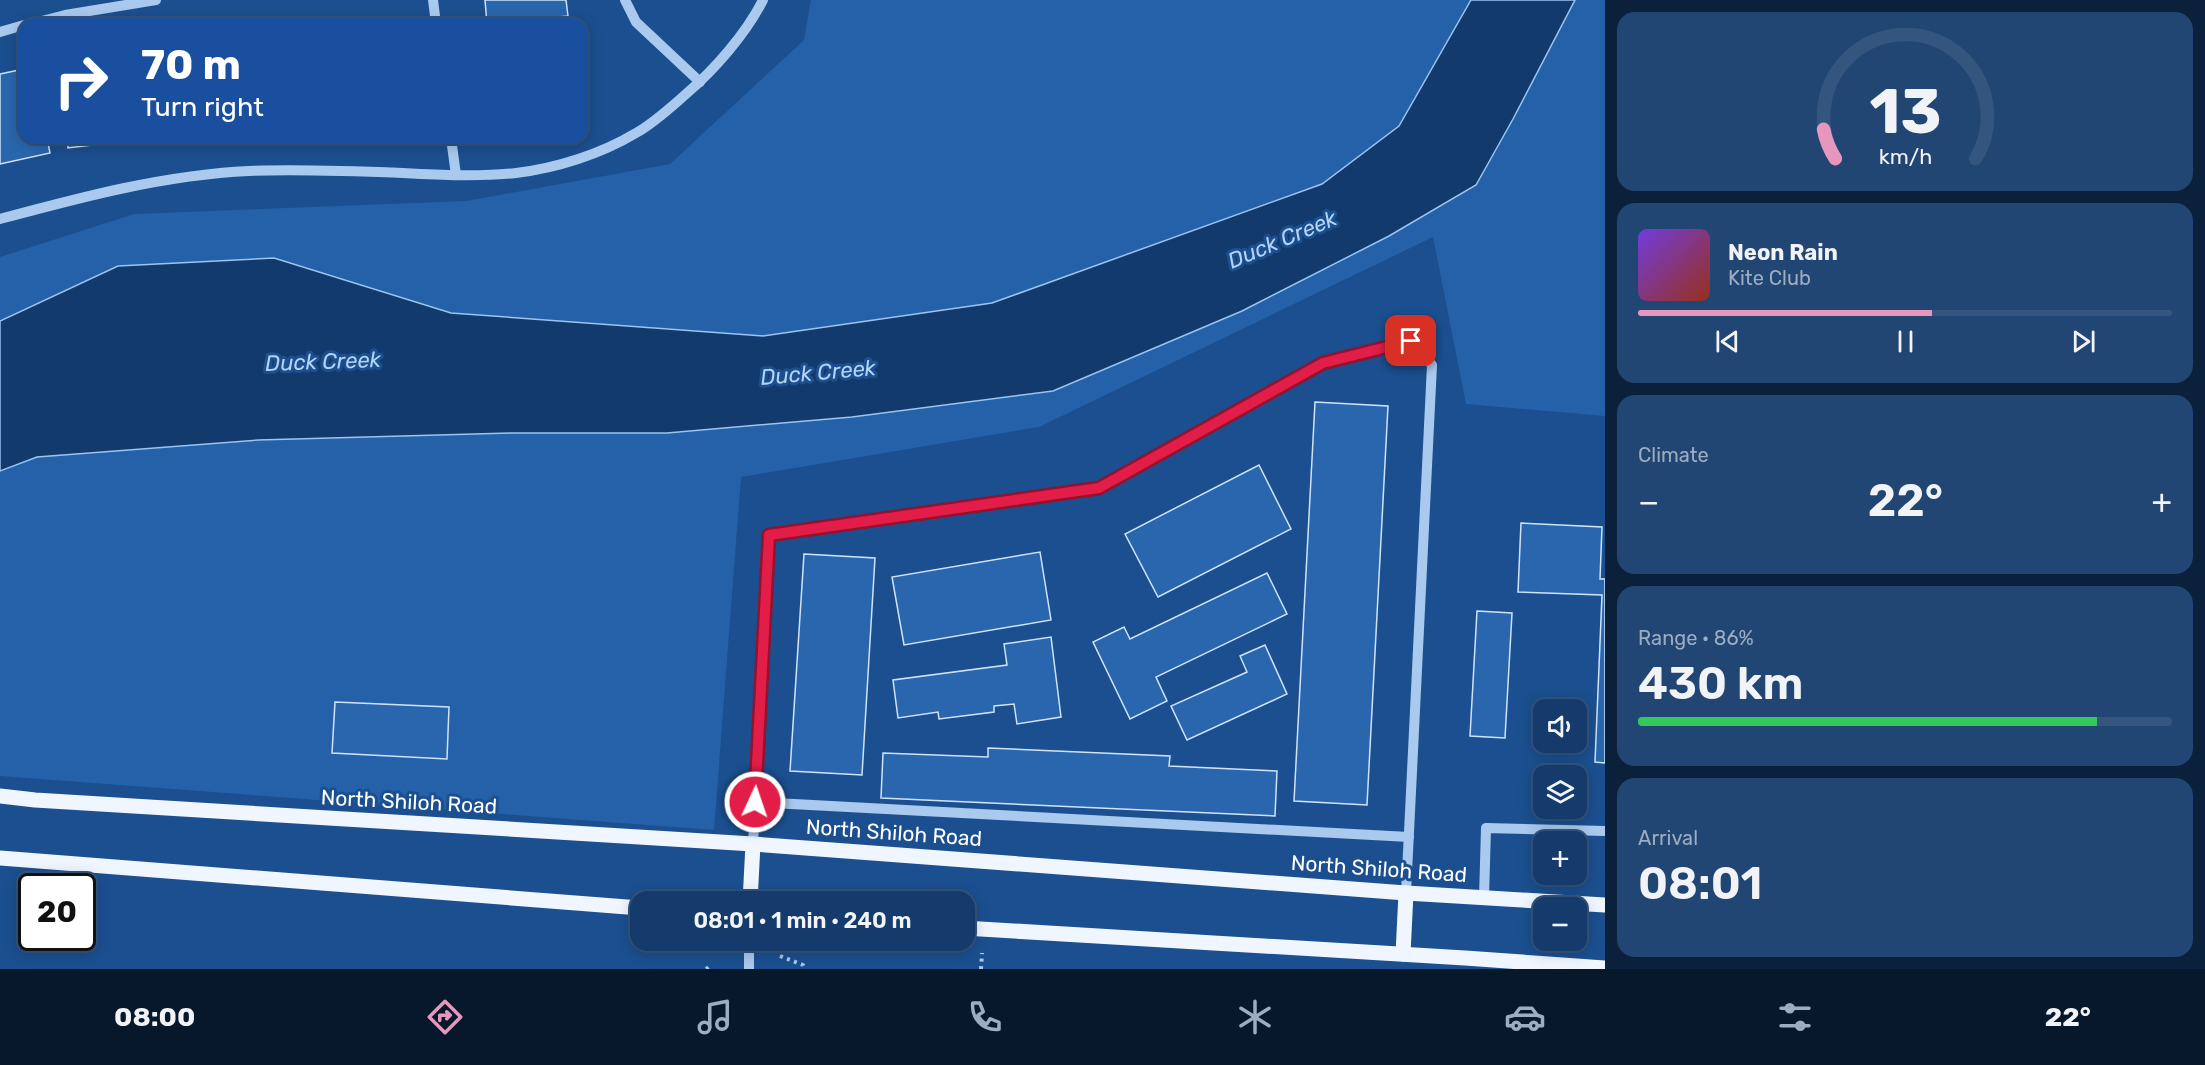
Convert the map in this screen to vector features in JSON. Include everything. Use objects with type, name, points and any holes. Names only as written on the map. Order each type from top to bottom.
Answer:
[{"type":"main road","name":"North Shiloh Road","points":[[0,796],[753,844],[1406,893],[1605,905]]},
{"type":"main road","points":[[751,891],[753,844]]},
{"type":"main road","points":[[0,858],[630,907]]},
{"type":"main road","points":[[1403,954],[1406,893]]},
{"type":"main road","points":[[975,929],[1403,954],[1465,964],[1605,968]]},
{"type":"street","points":[[53,18],[156,0]]},
{"type":"street","points":[[433,0],[435,18]]},
{"type":"street","points":[[625,0],[636,22],[700,82]]},
{"type":"street","points":[[0,219],[71,200],[188,176],[249,171],[329,170],[456,175],[516,173],[558,165],[596,152],[636,134],[665,113],[700,82],[734,43],[763,0]]},
{"type":"street","points":[[0,32],[18,28]]},
{"type":"street","points":[[452,144],[456,175]]},
{"type":"street","points":[[753,844],[769,535],[1099,488],[1323,363],[1411,341],[1432,365],[1406,893]]},
{"type":"street","points":[[755,802],[1409,837]]},
{"type":"street","points":[[1484,898],[1486,828],[1605,831]]},
{"type":"street","points":[[749,951],[749,969]]},
{"type":"path","points":[[981,969],[982,953]]},
{"type":"path","points":[[780,956],[809,969]]},
{"type":"shaded area","points":[[811,0],[1605,0],[1605,416],[1466,404],[1433,237],[1039,427],[741,477],[714,830],[0,776],[0,257],[134,214],[466,201],[670,164],[804,40]]},
{"type":"water","name":"Duck Creek","points":[[1471,0],[1575,0],[1476,185],[1389,236],[1242,311],[1053,391],[852,417],[667,433],[511,433],[258,440],[37,457],[0,471],[0,321],[118,266],[274,258],[451,313],[763,336],[992,303],[1322,184],[1399,126]]},
{"type":"building","points":[[485,0],[566,0],[568,16],[548,18],[486,18]]},
{"type":"building","points":[[18,70],[18,144],[48,144],[50,153],[0,164],[0,74]]},
{"type":"building","points":[[68,144],[100,144],[68,148]]},
{"type":"building","points":[[1315,402],[1388,406],[1367,805],[1294,801]]},
{"type":"building","points":[[1259,465],[1291,529],[1158,597],[1125,534]]},
{"type":"building","points":[[1521,523],[1602,527],[1600,579],[1605,579],[1605,763],[1595,762],[1602,595],[1518,592]]},
{"type":"building","points":[[1040,552],[1051,620],[904,645],[892,577]]},
{"type":"building","points":[[804,554],[875,558],[862,775],[790,771]]},
{"type":"building","points":[[1267,573],[1287,614],[1156,677],[1167,701],[1130,719],[1093,642],[1124,627],[1130,639]]},
{"type":"building","points":[[1477,611],[1512,613],[1505,738],[1470,736]]},
{"type":"building","points":[[1051,637],[1061,717],[1017,724],[1014,704],[994,706],[994,712],[939,719],[938,712],[898,718],[893,680],[1007,665],[1004,644]]},
{"type":"building","points":[[1265,645],[1287,694],[1187,740],[1171,706],[1247,672],[1240,656]]},
{"type":"building","points":[[335,702],[449,707],[447,759],[332,753]]},
{"type":"building","points":[[988,748],[1170,756],[1169,766],[1277,771],[1275,816],[881,798],[883,753],[988,757]]},
{"type":"route","points":[[755,802],[769,535],[1099,488],[1323,363],[1411,341]]}]
